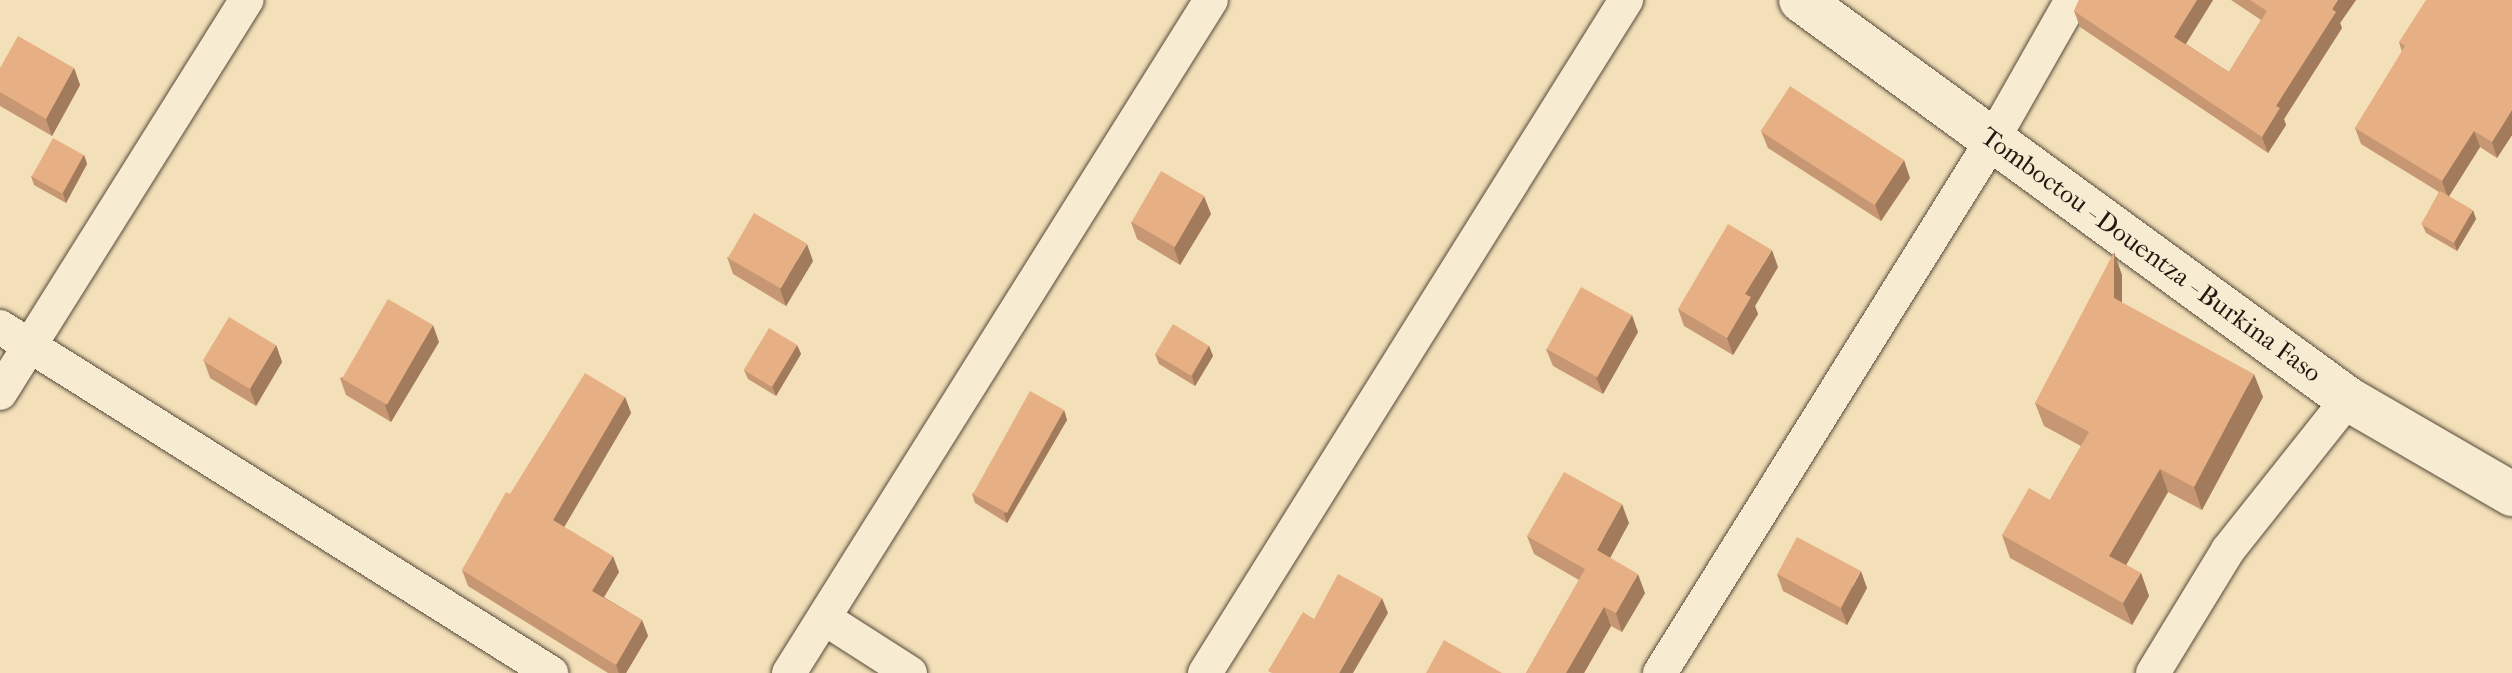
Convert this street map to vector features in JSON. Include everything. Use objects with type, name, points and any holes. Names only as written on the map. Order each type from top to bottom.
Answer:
[{"type":"main road","name":"Tomboctou - Douentza - Burkina Faso","points":[[1801,0],[2348,399],[2512,494]]},
{"type":"street","points":[[0,393],[247,0]]},
{"type":"street","points":[[789,673],[1211,0]]},
{"type":"street","points":[[1205,673],[1626,0]]},
{"type":"street","points":[[1660,673],[1993,139],[2072,0]]},
{"type":"street","points":[[0,327],[551,673]]},
{"type":"street","points":[[2153,673],[2228,550],[2348,399]]},
{"type":"street","points":[[824,618],[910,673]]},
{"type":"building","points":[[2079,0],[2197,0],[2174,37],[2229,72],[2267,11],[2250,0],[2338,0],[2332,9],[2336,12],[2276,106],[2280,108],[2262,137],[2074,11]]},
{"type":"building","points":[[2426,0],[2512,0],[2512,110],[2492,142],[2474,131],[2442,181],[2355,128],[2405,46],[2399,42]]},
{"type":"building","points":[[18,36],[74,68],[46,119],[0,92],[0,68]]},
{"type":"building","points":[[1790,86],[1904,160],[1875,205],[1761,131]]},
{"type":"building","points":[[53,138],[84,155],[62,193],[32,176]]},
{"type":"building","points":[[1161,171],[1204,196],[1175,247],[1132,222]]},
{"type":"building","points":[[2440,191],[2473,210],[2454,243],[2421,224]]},
{"type":"building","points":[[754,213],[807,244],[781,289],[728,258]]},
{"type":"building","points":[[1728,224],[1772,250],[1745,294],[1751,297],[1727,338],[1678,309]]},
{"type":"building","points":[[2114,252],[2114,298],[2254,374],[2194,487],[2160,469],[2109,556],[2141,573],[2123,603],[2002,535],[2029,488],[2050,500],[2089,432],[2035,403]]},
{"type":"building","points":[[1581,287],[1632,315],[1597,377],[1547,349]]},
{"type":"building","points":[[388,299],[433,325],[387,405],[342,379]]},
{"type":"building","points":[[229,317],[276,345],[250,389],[203,361]]},
{"type":"building","points":[[1173,324],[1209,346],[1191,376],[1155,354]]},
{"type":"building","points":[[769,328],[797,345],[772,387],[744,370]]},
{"type":"building","points":[[585,373],[625,397],[553,520],[613,556],[592,591],[642,620],[616,665],[462,570],[506,492],[510,494]]},
{"type":"building","points":[[1030,391],[1064,410],[1007,513],[973,494]]},
{"type":"building","points":[[1564,472],[1622,504],[1597,550],[1638,574],[1616,613],[1604,607],[1566,673],[1526,673],[1585,569],[1527,536]]},
{"type":"building","points":[[1797,537],[1861,571],[1841,608],[1777,574]]},
{"type":"building","points":[[1338,574],[1382,598],[1339,673],[1268,671],[1303,612],[1314,619]]},
{"type":"building","points":[[1444,640],[1502,673],[1426,673]]}]
